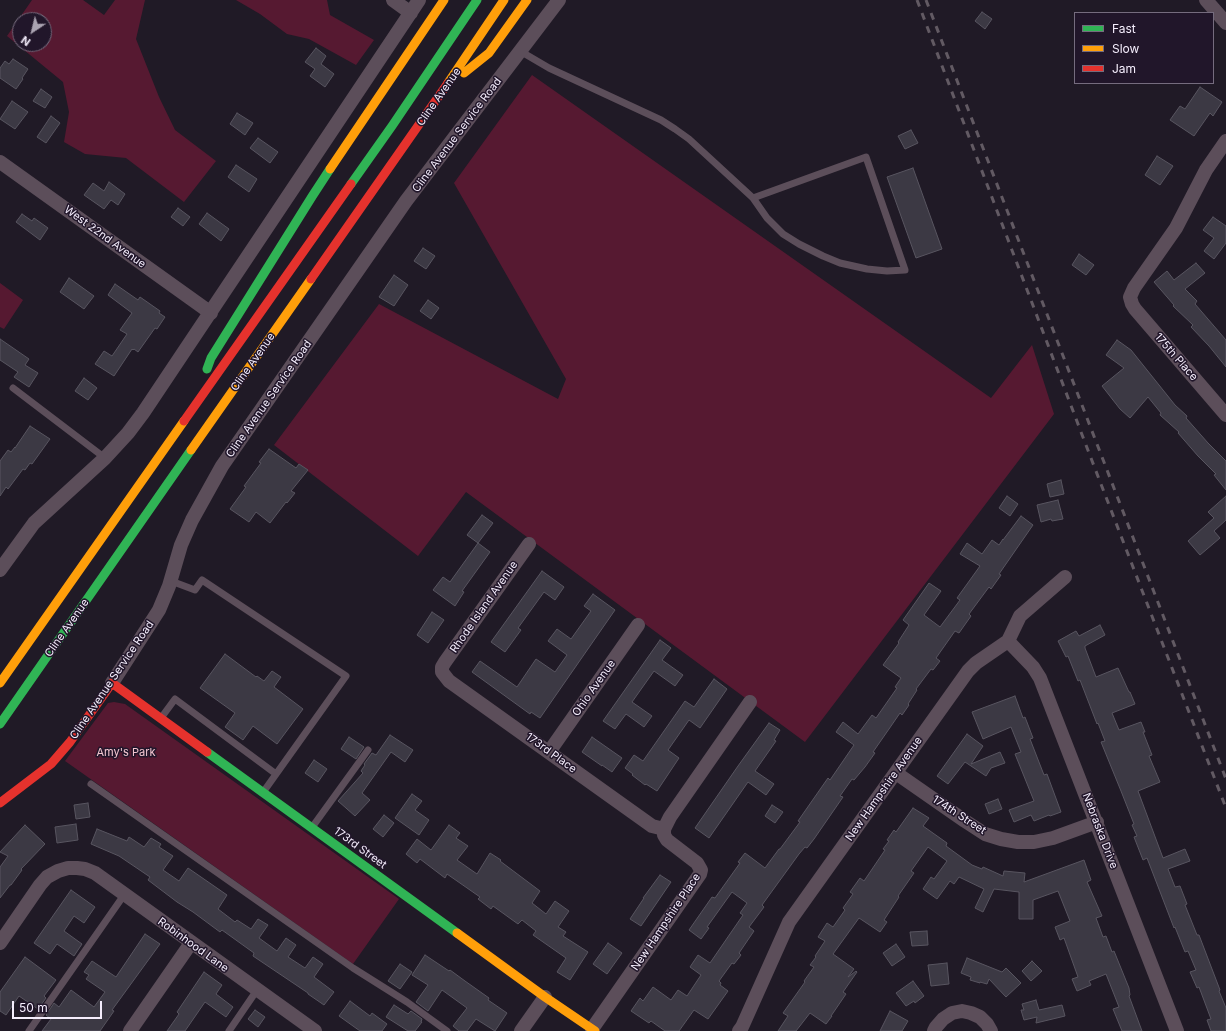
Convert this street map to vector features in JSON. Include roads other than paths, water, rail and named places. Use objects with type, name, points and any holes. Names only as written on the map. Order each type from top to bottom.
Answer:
[{"type":"main road","points":[[192,410],[211,358],[313,195],[444,0]]},
{"type":"main road","name":"Cline Avenue","points":[[0,683],[387,132],[477,0]]},
{"type":"main road","name":"Cline Avenue","points":[[0,724],[444,89],[504,0]]},
{"type":"main road","points":[[444,89],[489,53],[527,0]]},
{"type":"main road","name":"173rd Street","points":[[112,683],[545,997],[594,1030]]},
{"type":"main road","name":"Cline Avenue Service Road","points":[[0,803],[50,764],[70,742],[112,683]]},
{"type":"street","points":[[393,0],[410,12]]},
{"type":"street","points":[[0,570],[34,523],[104,458],[143,413],[419,0]]},
{"type":"street","name":"Cline Avenue Service Road","points":[[112,683],[159,610],[171,581],[181,545],[192,520],[222,466],[406,201],[559,0]]},
{"type":"street","points":[[1206,0],[1226,23]]},
{"type":"street","name":"175th Place","points":[[1225,146],[1206,170],[1176,228],[1134,288],[1130,297],[1135,309],[1226,415]]},
{"type":"street","name":"West 22nd Avenue","points":[[0,162],[211,313]]},
{"type":"street","name":"Rhode Island Avenue","points":[[442,672],[442,667],[445,662],[529,544]]},
{"type":"street","name":"New Hampshire Avenue","points":[[738,1031],[742,1027],[789,922],[968,671],[976,663],[1008,641],[1020,616],[1065,576]]},
{"type":"street","name":"Ohio Avenue","points":[[550,752],[638,625]]},
{"type":"street","name":"Nebraska Drive","points":[[1008,641],[1033,667],[1040,678],[1177,1031]]},
{"type":"street","name":"173rd Place","points":[[442,672],[449,681],[652,826],[664,829]]},
{"type":"street","points":[[664,829],[670,817],[750,702]]},
{"type":"street","name":"174th Street","points":[[896,773],[985,834],[1001,839],[1018,842],[1034,842],[1074,831],[1097,822]]},
{"type":"street","name":"New Hampshire Place","points":[[594,1030],[700,874],[701,870],[697,863],[667,840],[664,835],[664,829]]},
{"type":"street","name":"Robinhood Lane","points":[[0,942],[47,877],[68,868],[85,869],[95,873],[315,1031]]},
{"type":"street","points":[[130,1031],[191,943]]},
{"type":"street","points":[[521,1031],[545,997]]},
{"type":"street","points":[[934,1031],[943,1019],[952,1013],[962,1011],[980,1017],[991,1031]]},
{"type":"lane","points":[[520,51],[549,68],[668,124],[689,139],[753,198],[768,218],[783,234],[800,244],[840,263],[867,269],[887,271],[905,270],[866,156],[753,198]]},
{"type":"lane","points":[[13,388],[104,458]]},
{"type":"lane","points":[[171,581],[195,590],[202,580],[346,676],[263,793]]},
{"type":"lane","points":[[161,719],[175,699],[276,774]]},
{"type":"lane","points":[[312,828],[368,750]]},
{"type":"lane","points":[[91,784],[353,968],[406,1002],[447,1031]]},
{"type":"lane","points":[[29,1031],[124,895]]},
{"type":"lane","points":[[229,1031],[257,990]]},
{"type":"railway","points":[[917,0],[1226,808]]},
{"type":"railway","points":[[926,0],[1226,779]]},
{"type":"park label","name":"Amy's Park","points":[[126,753]]}]
